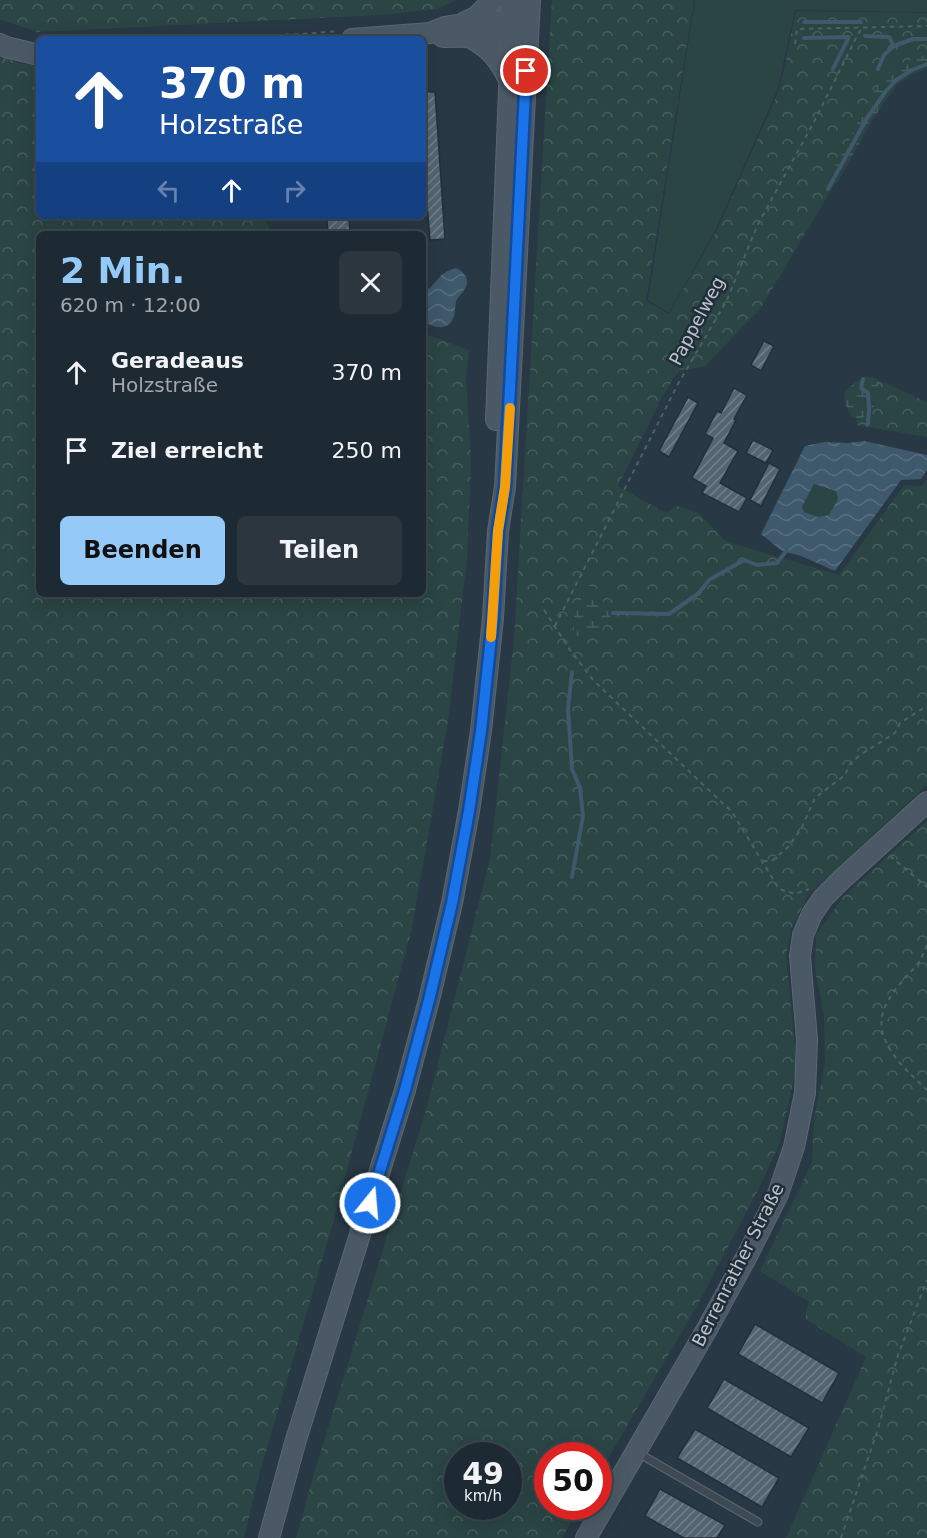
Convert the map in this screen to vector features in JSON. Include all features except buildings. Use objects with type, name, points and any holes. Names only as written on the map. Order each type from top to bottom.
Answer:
[{"type":"main road","points":[[465,31],[493,0]]},
{"type":"main road","points":[[269,1538],[295,1443],[405,1090],[452,903],[469,811],[481,731],[493,618],[498,531],[505,487],[523,140],[516,29],[511,0]]},
{"type":"main road","points":[[498,531],[494,490],[509,81],[516,29],[530,0]]},
{"type":"main road","points":[[391,36],[430,33],[446,27],[465,31],[516,29]]},
{"type":"main road","points":[[465,31],[497,58],[509,81]]},
{"type":"main road","points":[[0,44],[36,54]]},
{"type":"main road","name":"Berrenrather Straße","points":[[586,1538],[707,1329],[778,1194],[794,1148],[805,1093],[807,1040],[800,956],[803,935],[812,914],[823,898],[927,802]]},
{"type":"lane","points":[[636,1452],[758,1522]]},
{"type":"path","points":[[795,44],[797,29],[927,26]]},
{"type":"path","name":"Pappelweg","points":[[555,626],[678,384],[727,300],[757,226],[805,140],[862,28]]},
{"type":"path","points":[[544,610],[594,681],[732,812],[779,889],[795,894],[817,887]]},
{"type":"path","points":[[763,861],[772,861],[788,847],[801,829],[815,798],[845,775],[850,764],[895,733],[900,723],[927,706]]},
{"type":"path","points":[[879,845],[927,887]]},
{"type":"path","points":[[927,945],[918,964],[900,984],[890,1000],[882,1016],[882,1034],[903,1066],[927,1090]]},
{"type":"path","points":[[841,1538],[879,1430],[898,1355],[927,1280]]},
{"type":"green space","points":[[0,0],[456,0],[437,9],[380,15],[38,32],[0,19]]},
{"type":"green space","points":[[552,0],[694,0],[646,301],[669,314],[718,228],[780,88],[796,11],[927,13],[927,69],[913,73],[896,84],[869,120],[833,187],[760,309],[704,367],[679,370],[662,397],[618,486],[666,513],[677,506],[699,513],[725,541],[839,575],[904,485],[922,486],[927,480],[927,785],[809,894],[791,929],[786,956],[795,1046],[795,1075],[779,1145],[697,1306],[612,1452],[612,1442],[534,1442],[534,1520],[572,1520],[562,1538],[296,1538],[426,1110],[490,859],[514,638]]},
{"type":"green space","points":[[695,0],[927,0],[927,12],[795,10],[778,88],[717,227],[669,313],[648,300]]},
{"type":"green space","points":[[927,54],[927,68],[897,85],[873,119],[837,183],[824,185],[875,88],[897,65]]},
{"type":"green space","points":[[0,56],[19,63],[36,66],[36,219],[266,219],[270,231],[36,231],[36,597],[426,597],[426,334],[469,350],[466,377],[471,462],[467,559],[448,721],[412,928],[330,1233],[258,1479],[244,1538],[0,1538]]},
{"type":"green space","points":[[867,376],[878,383],[878,396],[869,415],[858,419],[852,417],[845,404],[844,392]]},
{"type":"green space","points":[[872,377],[927,402],[927,437],[856,425],[857,420],[848,400],[855,389]]},
{"type":"green space","points":[[814,484],[836,491],[838,499],[829,515],[818,517],[804,512],[802,507]]},
{"type":"green space","points":[[588,585],[598,589],[607,611],[613,613],[599,634],[574,636],[574,615]]},
{"type":"green space","points":[[927,821],[927,1538],[786,1538],[866,1357],[805,1319],[809,1302],[760,1271],[812,1162],[814,1118],[825,1064],[824,1016],[815,969],[816,935],[843,897]]},
{"type":"water","points":[[456,268],[464,274],[467,283],[457,300],[452,321],[449,325],[436,327],[426,322],[426,290],[448,271]]},
{"type":"water","points":[[864,441],[927,455],[927,470],[921,479],[901,480],[835,571],[801,556],[782,551],[761,534],[805,446],[824,442]],"holes":[[[814,484],[836,491],[838,499],[829,515],[818,517],[804,512],[802,507]]]},
{"type":"waterway","points":[[804,22],[861,22]]},
{"type":"waterway","points":[[865,36],[889,37],[894,46],[913,39],[927,39]]},
{"type":"waterway","points":[[804,38],[849,37],[833,69]]},
{"type":"waterway","points":[[878,69],[884,55],[894,46]]},
{"type":"waterway","points":[[828,189],[867,118],[886,91],[896,80],[927,64]]},
{"type":"waterway","points":[[863,379],[861,388],[868,393],[868,424]]},
{"type":"waterway","points":[[613,613],[669,614],[699,593],[709,580],[744,560],[757,565],[777,563],[787,550]]},
{"type":"waterway","points":[[572,672],[568,709],[572,769],[580,788],[583,816],[572,877]]},
{"type":"slow traffic","points":[[491,637],[510,408]]},
{"type":"route","points":[[370,1203],[405,1090],[452,903],[481,731],[493,618],[498,531],[505,487],[526,71]]}]
